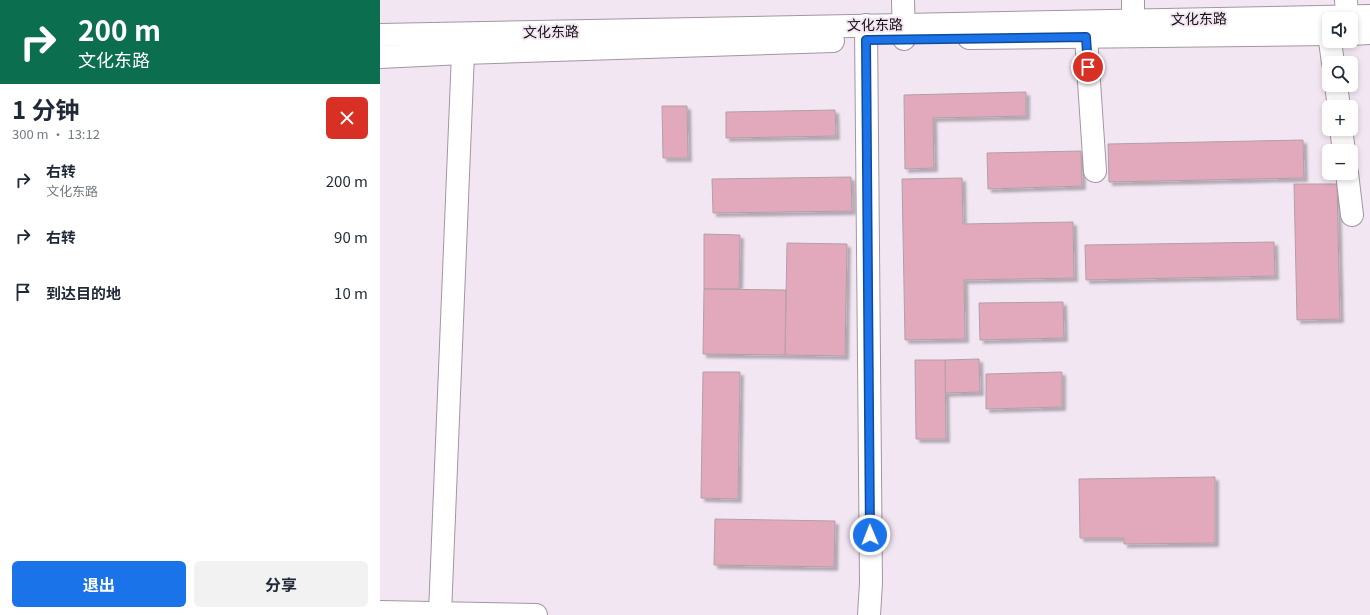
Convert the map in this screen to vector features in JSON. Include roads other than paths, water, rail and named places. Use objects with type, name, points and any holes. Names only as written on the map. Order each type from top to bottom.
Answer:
[{"type":"main road","points":[[904,0],[904,32]]},
{"type":"main road","name":"文化东路","points":[[904,32],[1133,10],[1322,15]]},
{"type":"main road","name":"文化东路","points":[[1358,16],[1370,16]]},
{"type":"main road","name":"文化东路","points":[[1358,24],[1370,33]]},
{"type":"main road","name":"文化东路","points":[[380,35],[904,32],[1086,37],[1322,34]]},
{"type":"main road","points":[[866,33],[871,582],[869,615]]},
{"type":"main road","name":"文化东路","points":[[380,57],[866,33]]},
{"type":"main road","points":[[1086,37],[1095,172]]},
{"type":"main road","points":[[440,613],[463,53]]},
{"type":"main road","points":[[1348,180],[1352,215]]},
{"type":"main road","points":[[380,612],[536,615]]}]
